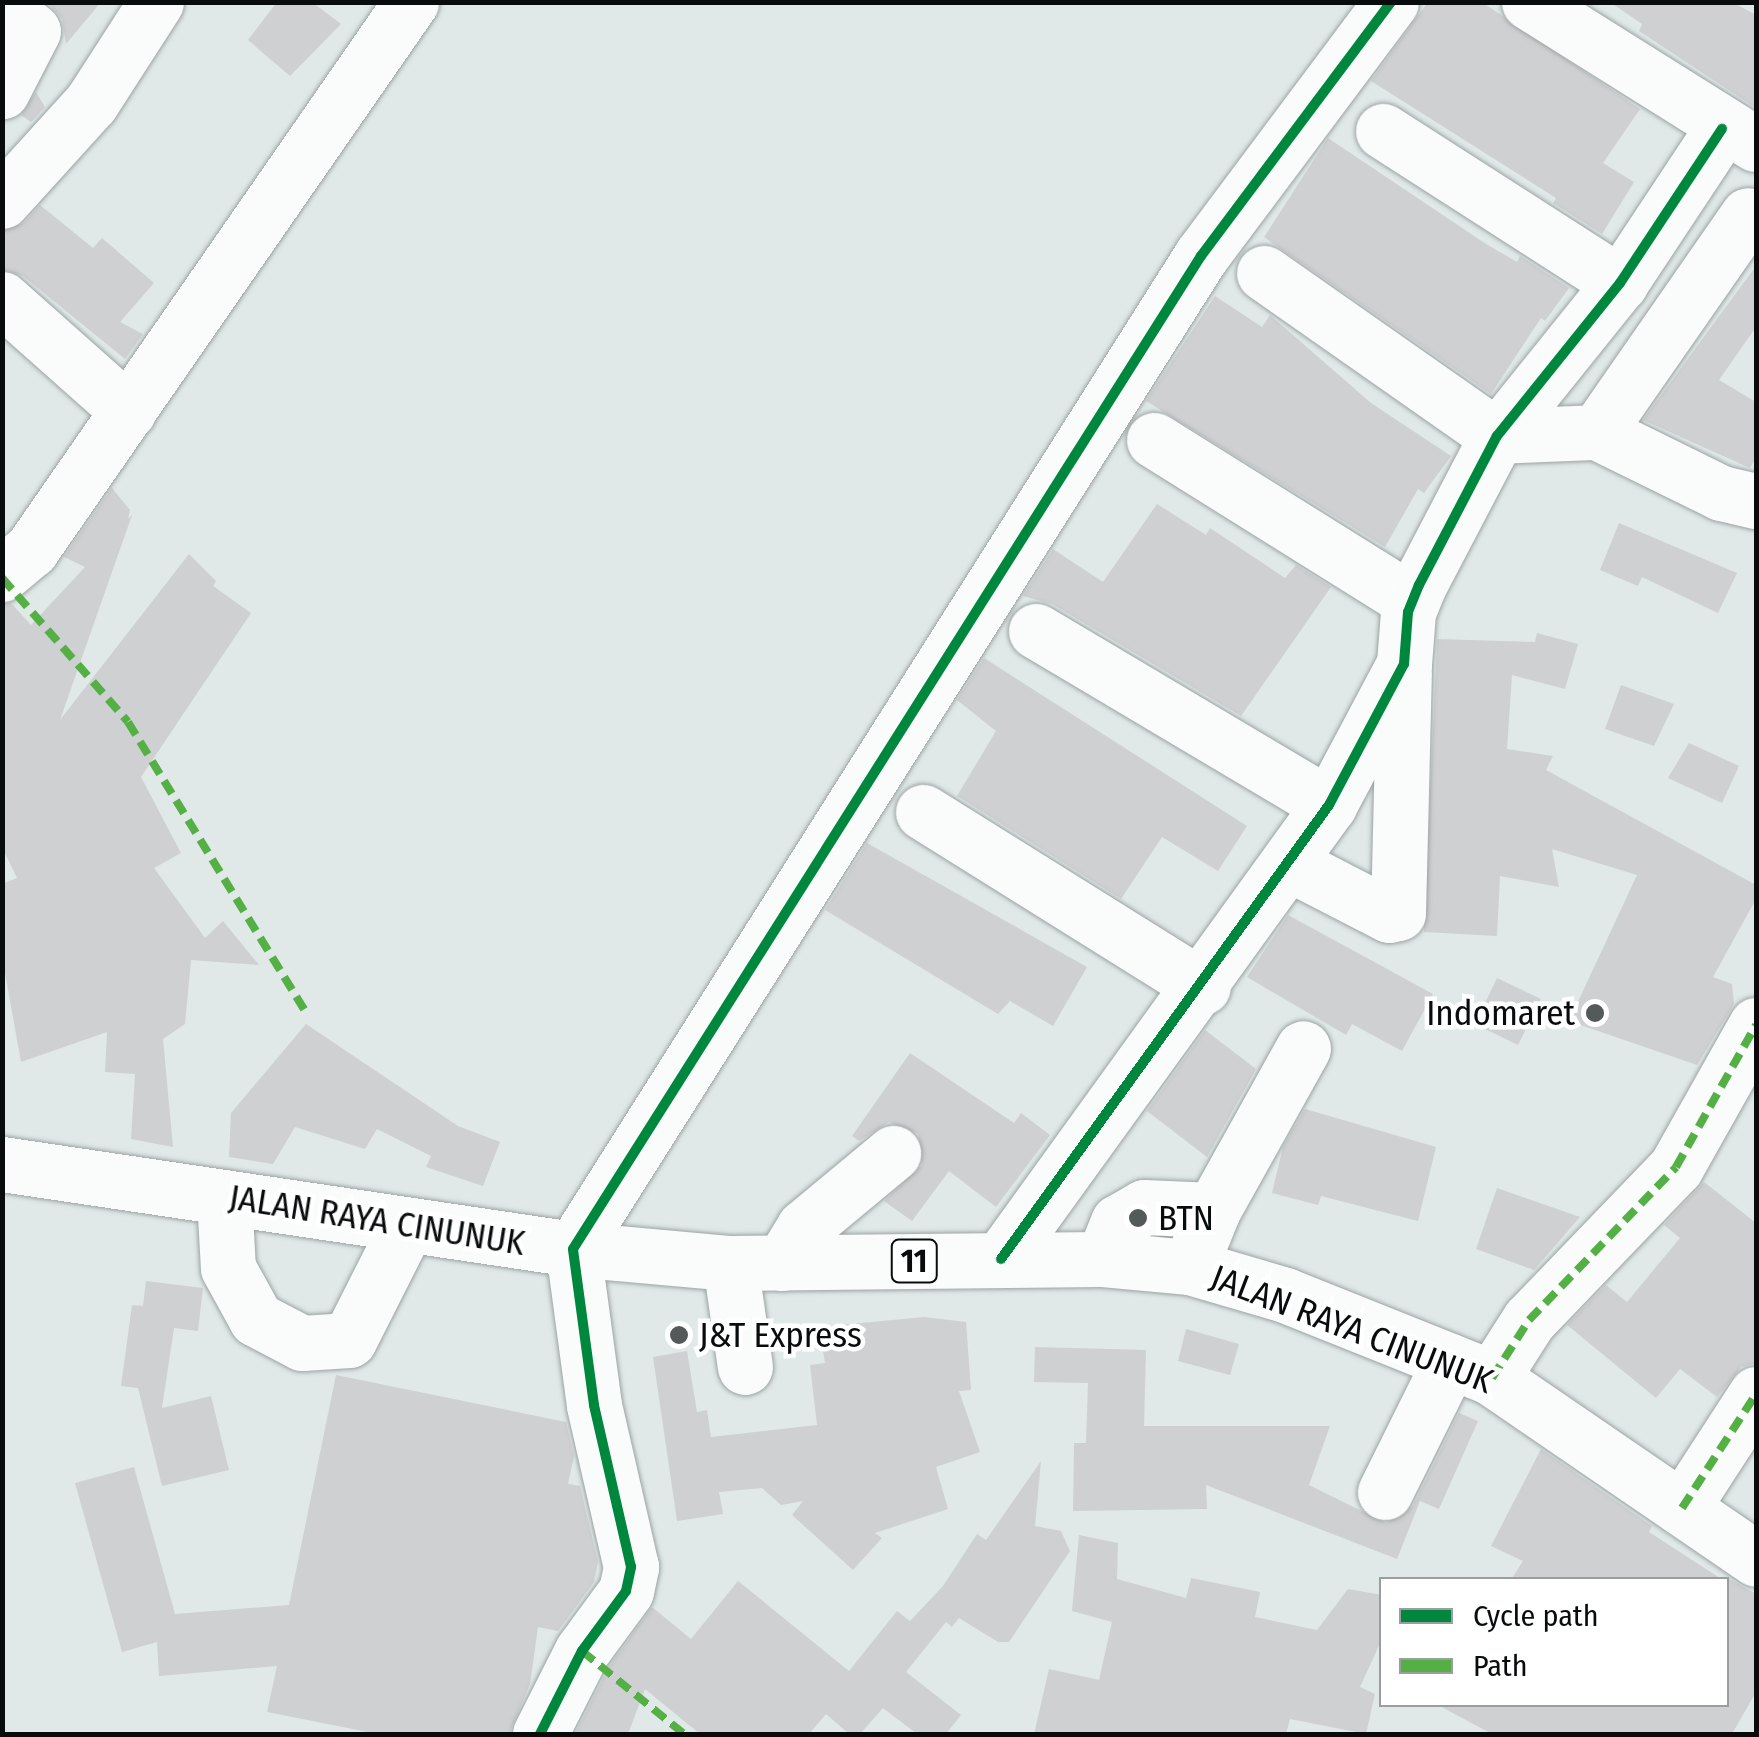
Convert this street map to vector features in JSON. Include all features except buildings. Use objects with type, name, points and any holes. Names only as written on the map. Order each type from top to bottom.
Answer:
[{"type":"main road","points":[[2,201],[91,104],[156,2]]},
{"type":"main road","points":[[540,1734],[582,1651],[626,1590],[631,1567],[594,1405],[573,1249],[1202,256],[1391,2]]},
{"type":"main road","points":[[1290,864],[1389,915],[1398,913],[1404,664],[1412,602],[1496,436],[1739,137],[1530,2]]},
{"type":"main road","points":[[2,5],[33,31],[2,91]]},
{"type":"main road","points":[[2,574],[31,550],[128,411],[388,11]]},
{"type":"main road","points":[[1383,130],[1620,283]]},
{"type":"main road","points":[[1597,432],[1748,215]]},
{"type":"main road","points":[[1264,274],[1496,436],[1597,432],[1721,493],[1756,501]]},
{"type":"main road","points":[[2,299],[128,411]]},
{"type":"main road","points":[[1154,440],[1412,602]]},
{"type":"main road","points":[[1036,631],[1329,806]]},
{"type":"main road","points":[[1001,1259],[1203,988],[1290,864],[1329,806],[1404,664]]},
{"type":"main road","points":[[923,812],[1203,988]]},
{"type":"main road","points":[[1384,1492],[1471,1370],[1529,1320],[1676,1167],[1754,1036]]},
{"type":"main road","points":[[1190,1267],[1213,1210],[1304,1048]]},
{"type":"main road","points":[[745,1367],[756,1263],[892,1153]]},
{"type":"main road","name":"JALAN RAYA CINUNUK","points":[[2,1164],[573,1249],[756,1263],[1001,1259],[1103,1260],[1190,1267],[1284,1295],[1471,1370],[1756,1559]]},
{"type":"main road","points":[[224,1197],[228,1268],[256,1319],[302,1342],[349,1340],[407,1225]]},
{"type":"main road","points":[[1103,1260],[1118,1222],[1144,1206],[1213,1210]]},
{"type":"main road","points":[[1682,1508],[1756,1394]]},
{"type":"marked path","points":[[2,578],[128,722],[304,1009]]},
{"type":"marked path","points":[[1492,1378],[1529,1320],[1676,1167],[1756,1025]]},
{"type":"marked path","points":[[1682,1508],[1756,1394]]},
{"type":"marked path","points":[[582,1651],[684,1734]]},
{"type":"cycle path","points":[[540,1734],[582,1651],[626,1591],[631,1567],[594,1405],[573,1249],[1201,256],[1391,2]]},
{"type":"cycle path","points":[[1001,1259],[1329,805],[1404,664],[1408,612],[1419,585],[1497,436],[1620,283],[1722,129]]},
{"type":"place","name":"Indomaret","points":[[1595,1013]]},
{"type":"place","name":"BTN","points":[[1138,1218]]},
{"type":"place","name":"J&T Express","points":[[679,1335]]}]
